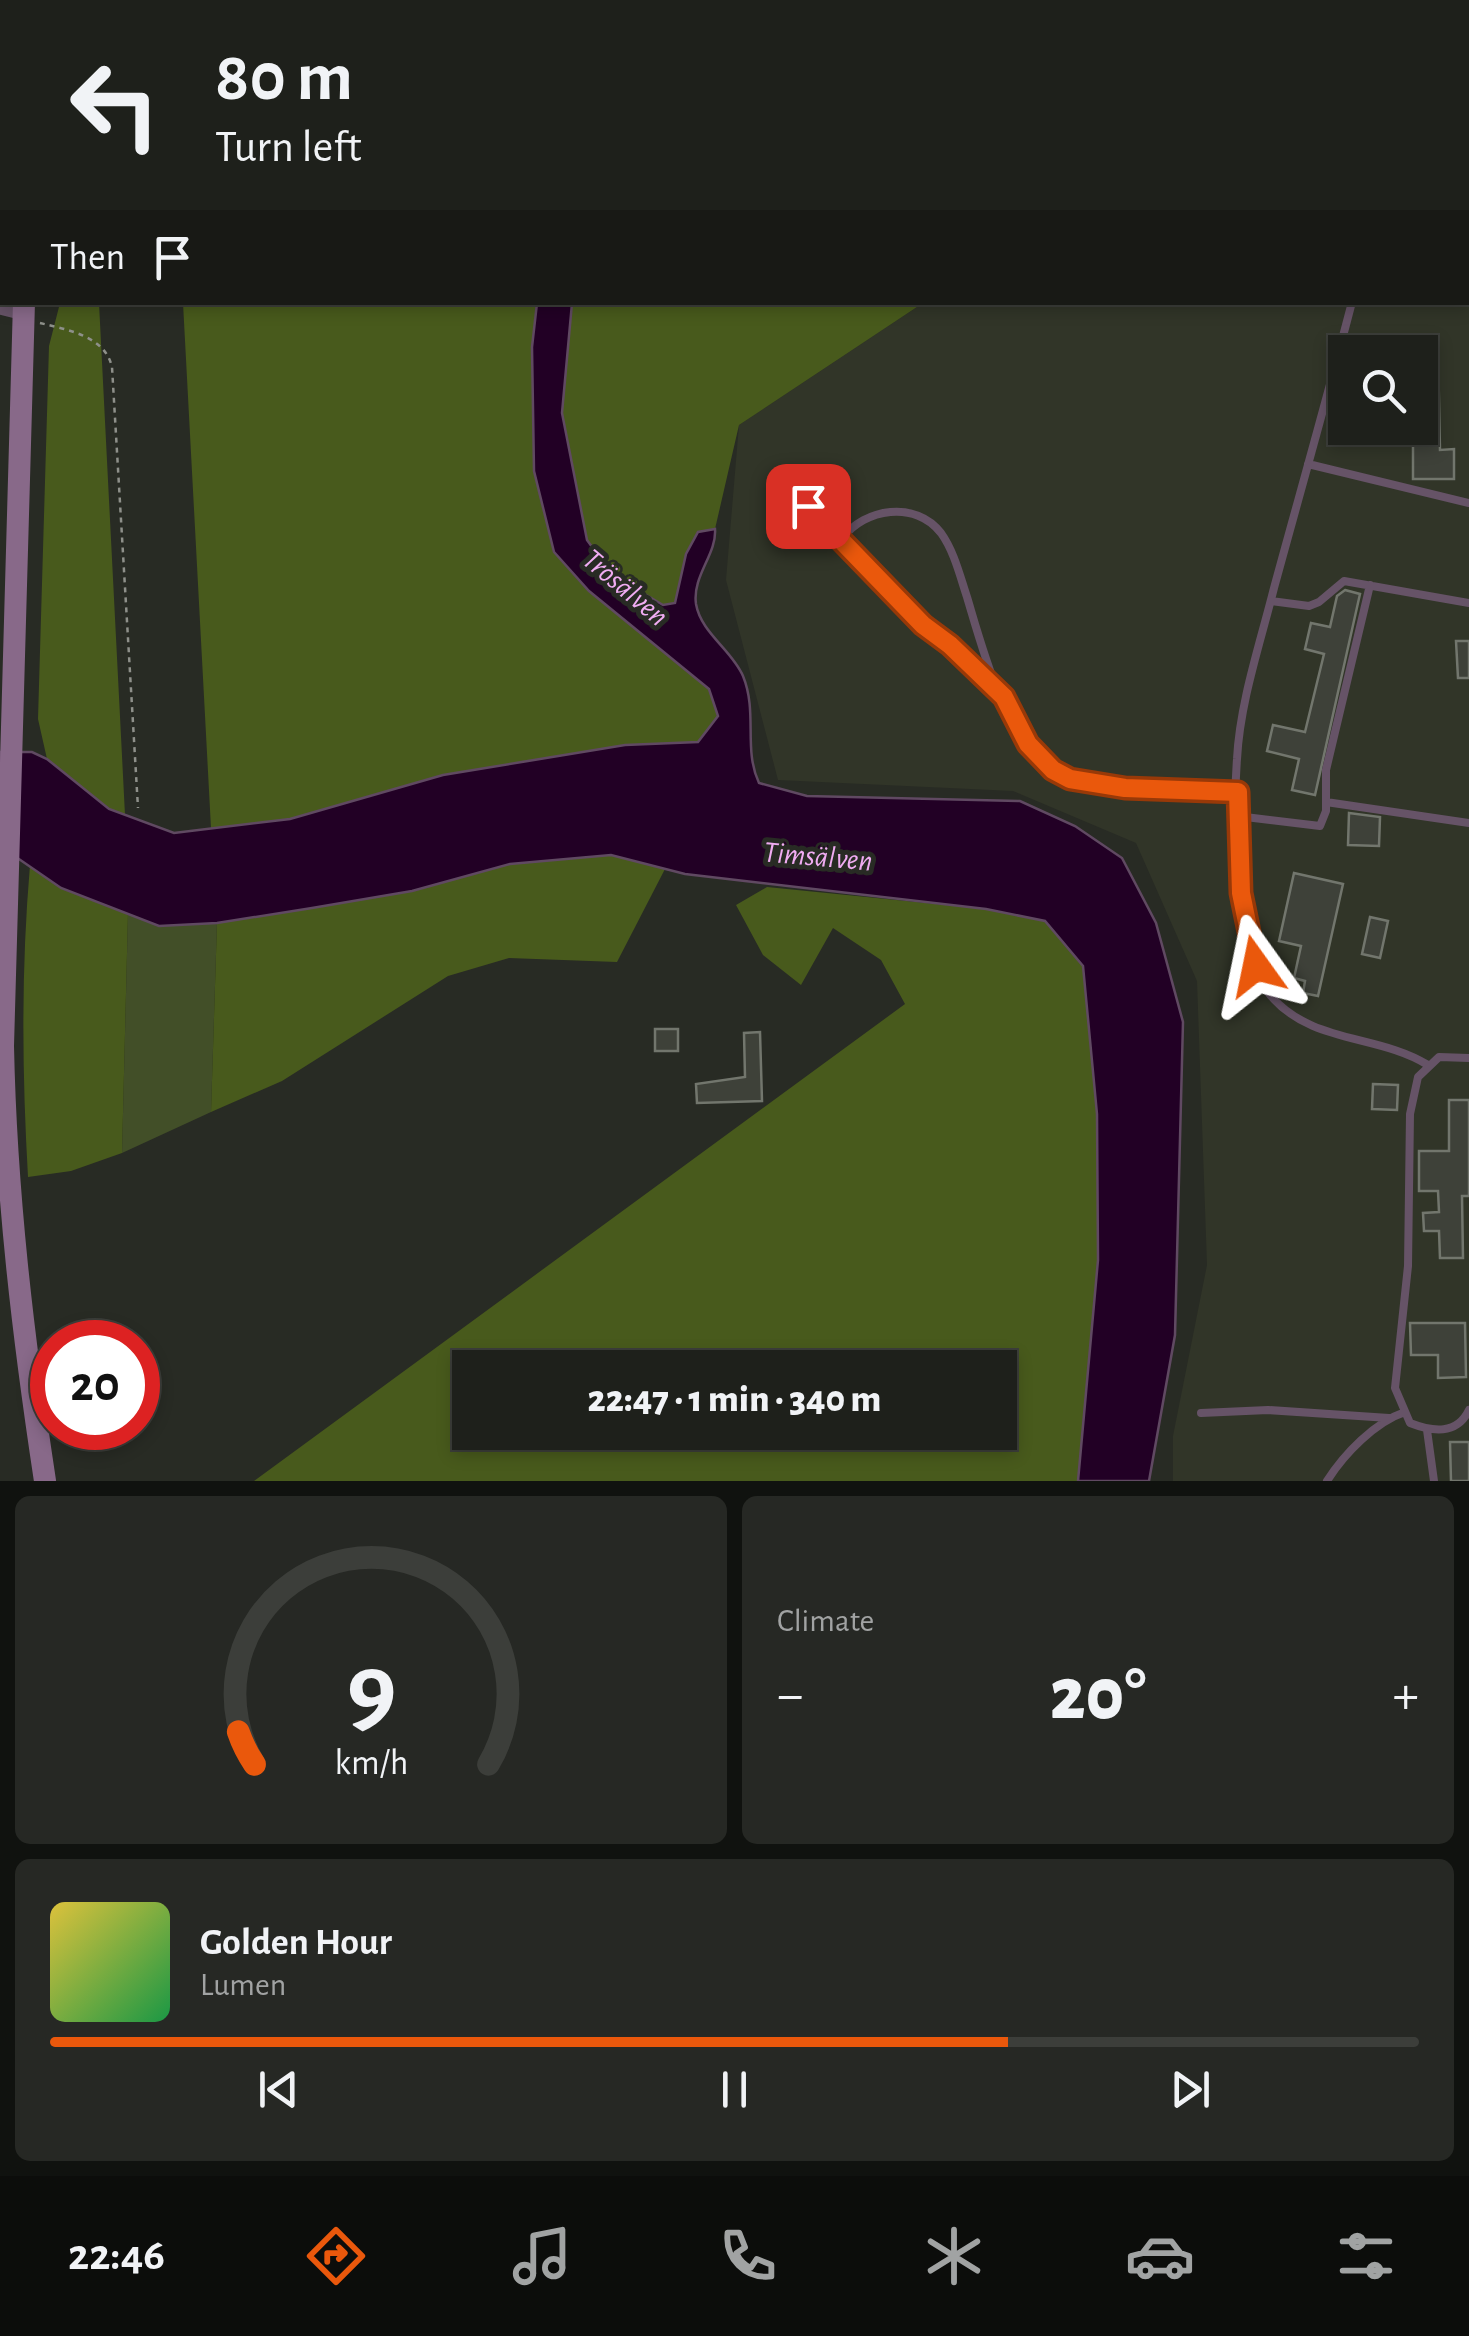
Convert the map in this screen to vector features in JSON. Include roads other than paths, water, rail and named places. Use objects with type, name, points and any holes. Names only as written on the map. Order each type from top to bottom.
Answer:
[{"type":"main road","points":[[24,308],[8,855],[6,1149],[22,1322],[46,1481]]},
{"type":"street","points":[[0,307],[24,308]]},
{"type":"lane","points":[[1351,305],[1240,731],[1237,816],[1241,893],[1256,966],[1268,993],[1287,1012],[1312,1027],[1395,1048],[1428,1065]]},
{"type":"lane","points":[[1308,464],[1469,504]]},
{"type":"lane","points":[[771,496],[808,506],[923,625],[1004,697]]},
{"type":"lane","points":[[842,539],[854,524],[886,513],[914,514],[940,531],[956,563],[984,652],[1010,716],[1040,760],[1070,779],[1125,788],[1238,792]]},
{"type":"lane","points":[[1271,602],[1309,606],[1319,602],[1338,582],[1469,603]]},
{"type":"lane","points":[[1237,816],[1320,826],[1326,802],[1326,770],[1370,586]]},
{"type":"lane","points":[[1326,802],[1469,823]]},
{"type":"lane","points":[[1469,1058],[1440,1057],[1418,1077],[1410,1114],[1408,1266],[1395,1374],[1398,1399],[1410,1423],[1427,1430],[1449,1430],[1465,1419],[1469,1410]]},
{"type":"lane","points":[[1201,1412],[1268,1410],[1389,1418]]},
{"type":"lane","points":[[1327,1481],[1342,1461],[1389,1418],[1405,1412]]},
{"type":"lane","points":[[1427,1430],[1434,1481]]},
{"type":"water","points":[[537,305],[572,305],[562,413],[587,540],[605,565],[663,605],[675,603],[686,554],[698,532],[715,529],[696,604],[704,624],[743,676],[750,704],[752,757],[759,783],[807,796],[1020,801],[1075,826],[1122,858],[1156,923],[1183,1022],[1175,1335],[1149,1481],[1078,1481],[1098,1260],[1097,1114],[1083,966],[1045,921],[986,909],[685,874],[611,855],[510,864],[412,891],[217,923],[159,926],[61,888],[0,846],[0,752],[32,752],[47,759],[109,809],[174,833],[290,819],[443,775],[625,745],[698,742],[718,716],[709,689],[589,591],[554,552],[534,471],[532,347]]},
{"type":"water label","name":"Trösälven","points":[[625,588]]},
{"type":"water label","name":"Timsälven","points":[[818,857]]}]
